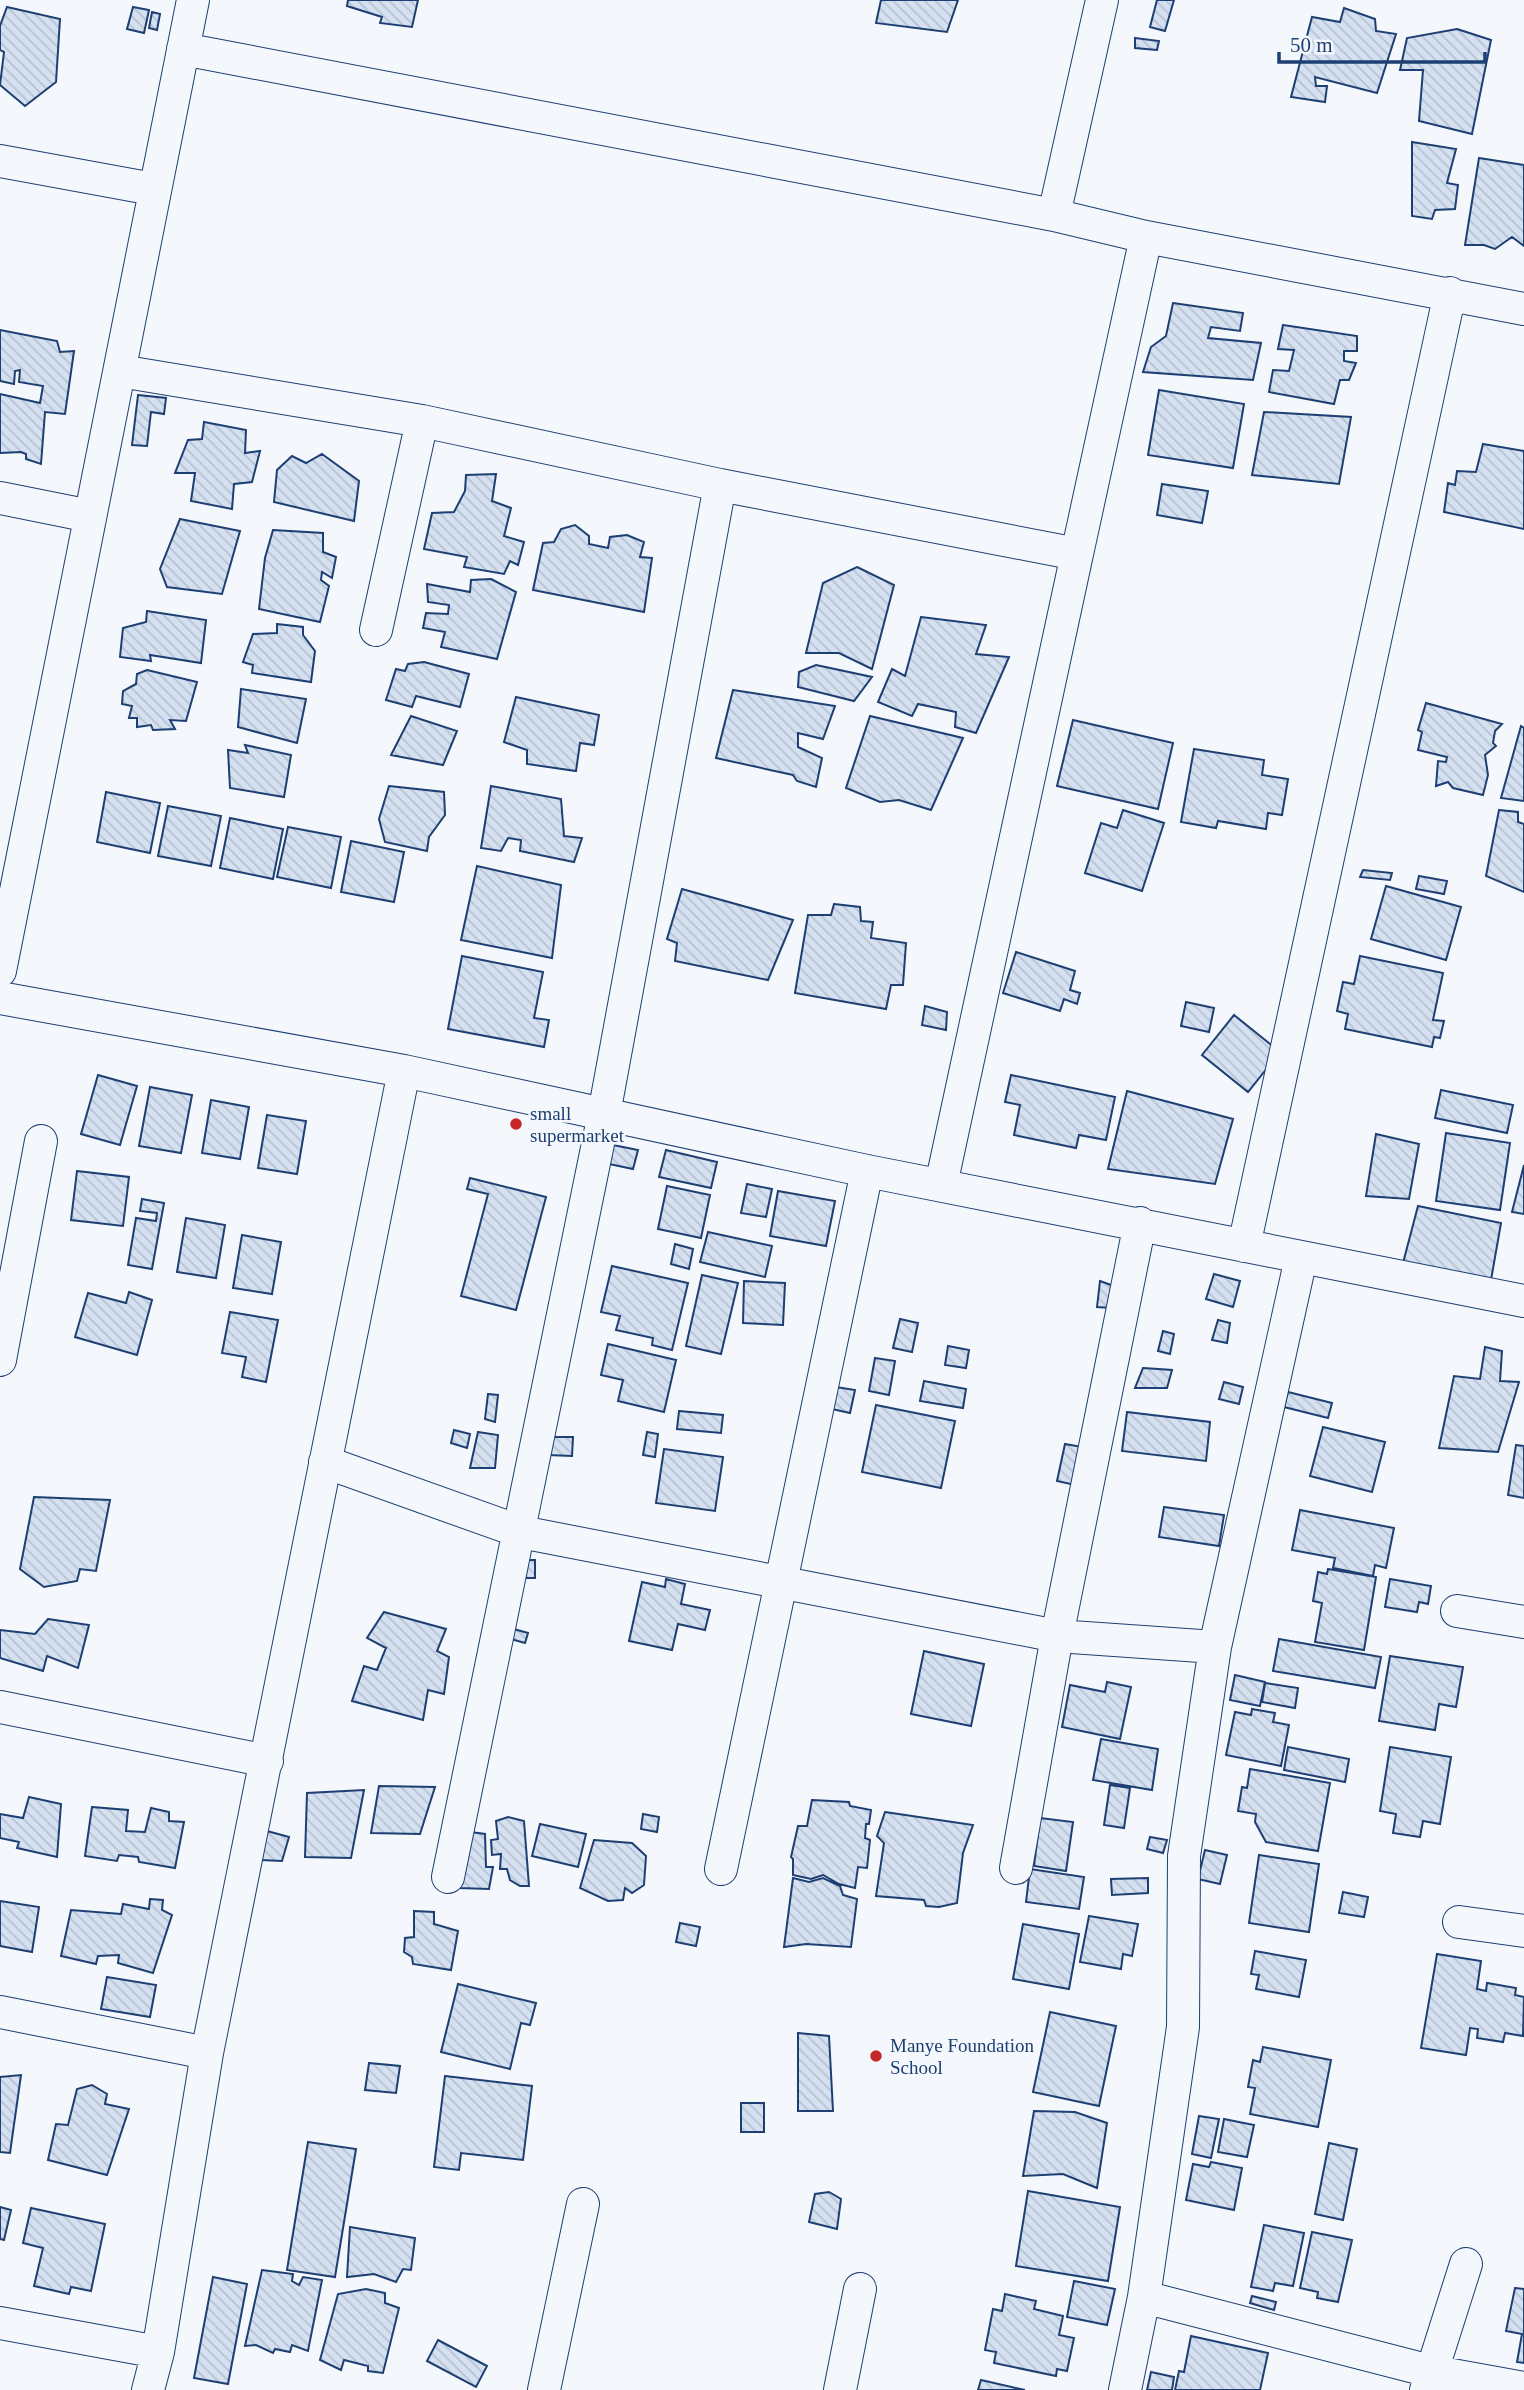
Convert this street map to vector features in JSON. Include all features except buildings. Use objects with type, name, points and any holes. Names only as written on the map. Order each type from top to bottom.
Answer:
[{"type":"street","points":[[0,971],[120,371],[153,190],[193,0]]},
{"type":"street","points":[[1054,215],[1102,0]]},
{"type":"street","points":[[183,49],[1054,215],[1146,237],[1524,309]]},
{"type":"street","points":[[0,161],[153,190]]},
{"type":"street","points":[[941,1185],[1146,237]]},
{"type":"street","points":[[1244,1246],[1450,293]]},
{"type":"street","points":[[120,371],[422,421],[720,485],[1077,554]]},
{"type":"street","points":[[376,629],[422,421]]},
{"type":"street","points":[[449,1877],[604,1114],[720,485]]},
{"type":"street","points":[[0,498],[90,516]]},
{"type":"street","points":[[0,998],[404,1071],[867,1171],[1524,1301]]},
{"type":"street","points":[[150,2390],[207,2053],[404,1071]]},
{"type":"street","points":[[0,1360],[41,1141]]},
{"type":"street","points":[[721,1869],[867,1171]]},
{"type":"street","points":[[1016,1868],[1056,1636],[1140,1223]]},
{"type":"street","points":[[1125,2390],[1144,2297],[1183,2027],[1184,1856],[1215,1647],[1301,1258]]},
{"type":"street","points":[[325,1462],[521,1532],[1056,1636],[1215,1647]]},
{"type":"street","points":[[1457,1611],[1524,1622]]},
{"type":"street","points":[[0,1706],[267,1762]]},
{"type":"street","points":[[1459,1922],[1524,1931]]},
{"type":"street","points":[[0,2011],[207,2053]]},
{"type":"street","points":[[544,2390],[583,2204]]},
{"type":"street","points":[[1428,2381],[1466,2264]]},
{"type":"street","points":[[840,2390],[860,2289]]},
{"type":"street","points":[[1144,2297],[1428,2381],[1524,2388]]},
{"type":"street","points":[[0,2323],[158,2352]]},
{"type":"place","name":"small supermarket","points":[[516,1124]]},
{"type":"place","name":"Manye Foundation School","points":[[876,2056]]}]
